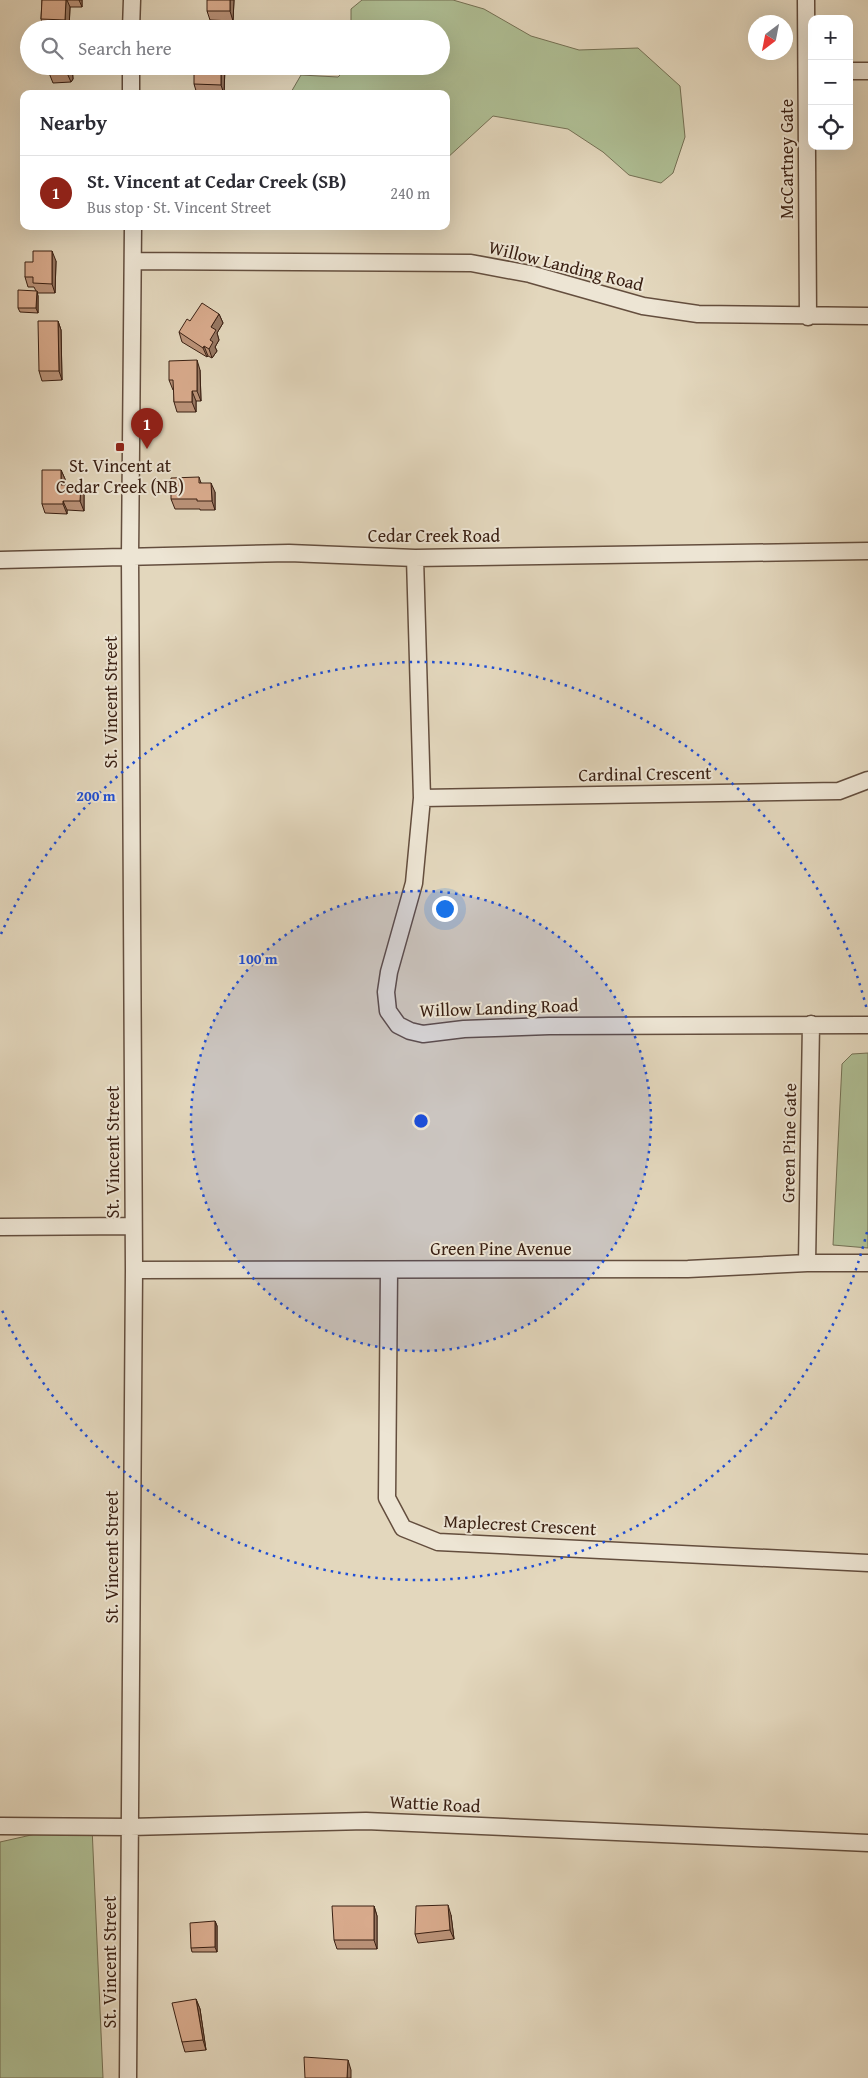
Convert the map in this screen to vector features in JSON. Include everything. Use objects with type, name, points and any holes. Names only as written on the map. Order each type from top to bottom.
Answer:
[{"type":"street","points":[[131,20],[132,0]]},
{"type":"street","name":"McCartney Gate","points":[[806,0],[808,60]]},
{"type":"street","points":[[853,71],[868,70]]},
{"type":"street","points":[[131,75],[131,90]]},
{"type":"street","name":"McCartney Gate","points":[[808,317],[809,105]]},
{"type":"street","name":"St. Vincent Street","points":[[128,2078],[134,1270],[130,557],[133,230]]},
{"type":"street","name":"Willow Landing Road","points":[[133,261],[471,263],[530,274],[643,306],[698,314],[808,317],[868,316]]},
{"type":"street","name":"Cedar Creek Road","points":[[0,560],[289,553],[414,558],[868,551]]},
{"type":"street","name":"Willow Landing Road","points":[[414,558],[422,798],[414,883],[389,972],[386,992],[388,1012],[398,1025],[410,1031],[424,1034],[464,1028],[548,1026],[868,1025]]},
{"type":"street","name":"Cardinal Crescent","points":[[422,798],[839,791],[868,780]]},
{"type":"street","name":"Green Pine Gate","points":[[807,1263],[810,1024]]},
{"type":"street","points":[[0,1228],[133,1226]]},
{"type":"street","name":"Green Pine Avenue","points":[[134,1270],[688,1269],[807,1263],[868,1264]]},
{"type":"street","name":"Maplecrest Crescent","points":[[389,1270],[387,1498],[403,1528],[438,1542],[868,1563]]},
{"type":"street","name":"Wattie Road","points":[[0,1826],[130,1827],[366,1821],[868,1843]]},
{"type":"green space","points":[[362,0],[453,0],[484,9],[531,36],[579,50],[638,48],[680,86],[685,137],[673,173],[661,183],[629,175],[603,152],[568,129],[493,116],[450,155],[450,90],[292,90],[301,75],[338,77],[340,75],[450,75],[450,20],[351,20],[351,9]]},
{"type":"green space","points":[[868,1053],[868,1248],[833,1245],[842,1064],[852,1054]]},
{"type":"green space","points":[[92,1827],[103,2078],[0,2078],[0,1842],[49,1831]]},
{"type":"building","points":[[42,0],[66,0],[65,20],[41,19]]},
{"type":"building","points":[[207,0],[230,0],[230,11],[207,11]]},
{"type":"building","points":[[194,75],[221,75],[221,85],[194,84]]},
{"type":"building","points":[[33,251],[52,251],[52,284],[33,283],[33,277],[25,277],[25,262],[33,262]]},
{"type":"building","points":[[18,290],[37,291],[36,308],[18,308]]},
{"type":"building","points":[[202,303],[219,314],[211,327],[216,330],[210,340],[213,342],[209,349],[204,346],[203,348],[179,332],[187,319],[190,321]]},
{"type":"building","points":[[38,321],[58,321],[59,371],[39,371]]},
{"type":"building","points":[[197,360],[197,391],[192,391],[192,402],[174,402],[173,380],[169,380],[169,361]]},
{"type":"building","points":[[42,470],[61,470],[61,485],[81,485],[80,501],[63,501],[63,504],[42,504]]},
{"type":"building","points":[[199,477],[199,483],[211,483],[212,501],[171,499],[171,478]]},
{"type":"building","points":[[448,1905],[450,1930],[415,1934],[416,1906]]},
{"type":"building","points":[[332,1906],[374,1906],[374,1940],[334,1940]]},
{"type":"building","points":[[215,1921],[215,1947],[191,1948],[190,1923]]},
{"type":"building","points":[[196,1999],[203,2040],[182,2042],[172,2003]]},
{"type":"building","points":[[304,2057],[348,2060],[347,2078],[305,2078]]},
{"type":"place","name":"St. Vincent at Cedar Creek (NB)","points":[[120,447]]},
{"type":"place","name":"St. Vincent at Cedar Creek (SB)","points":[[147,449]]}]
